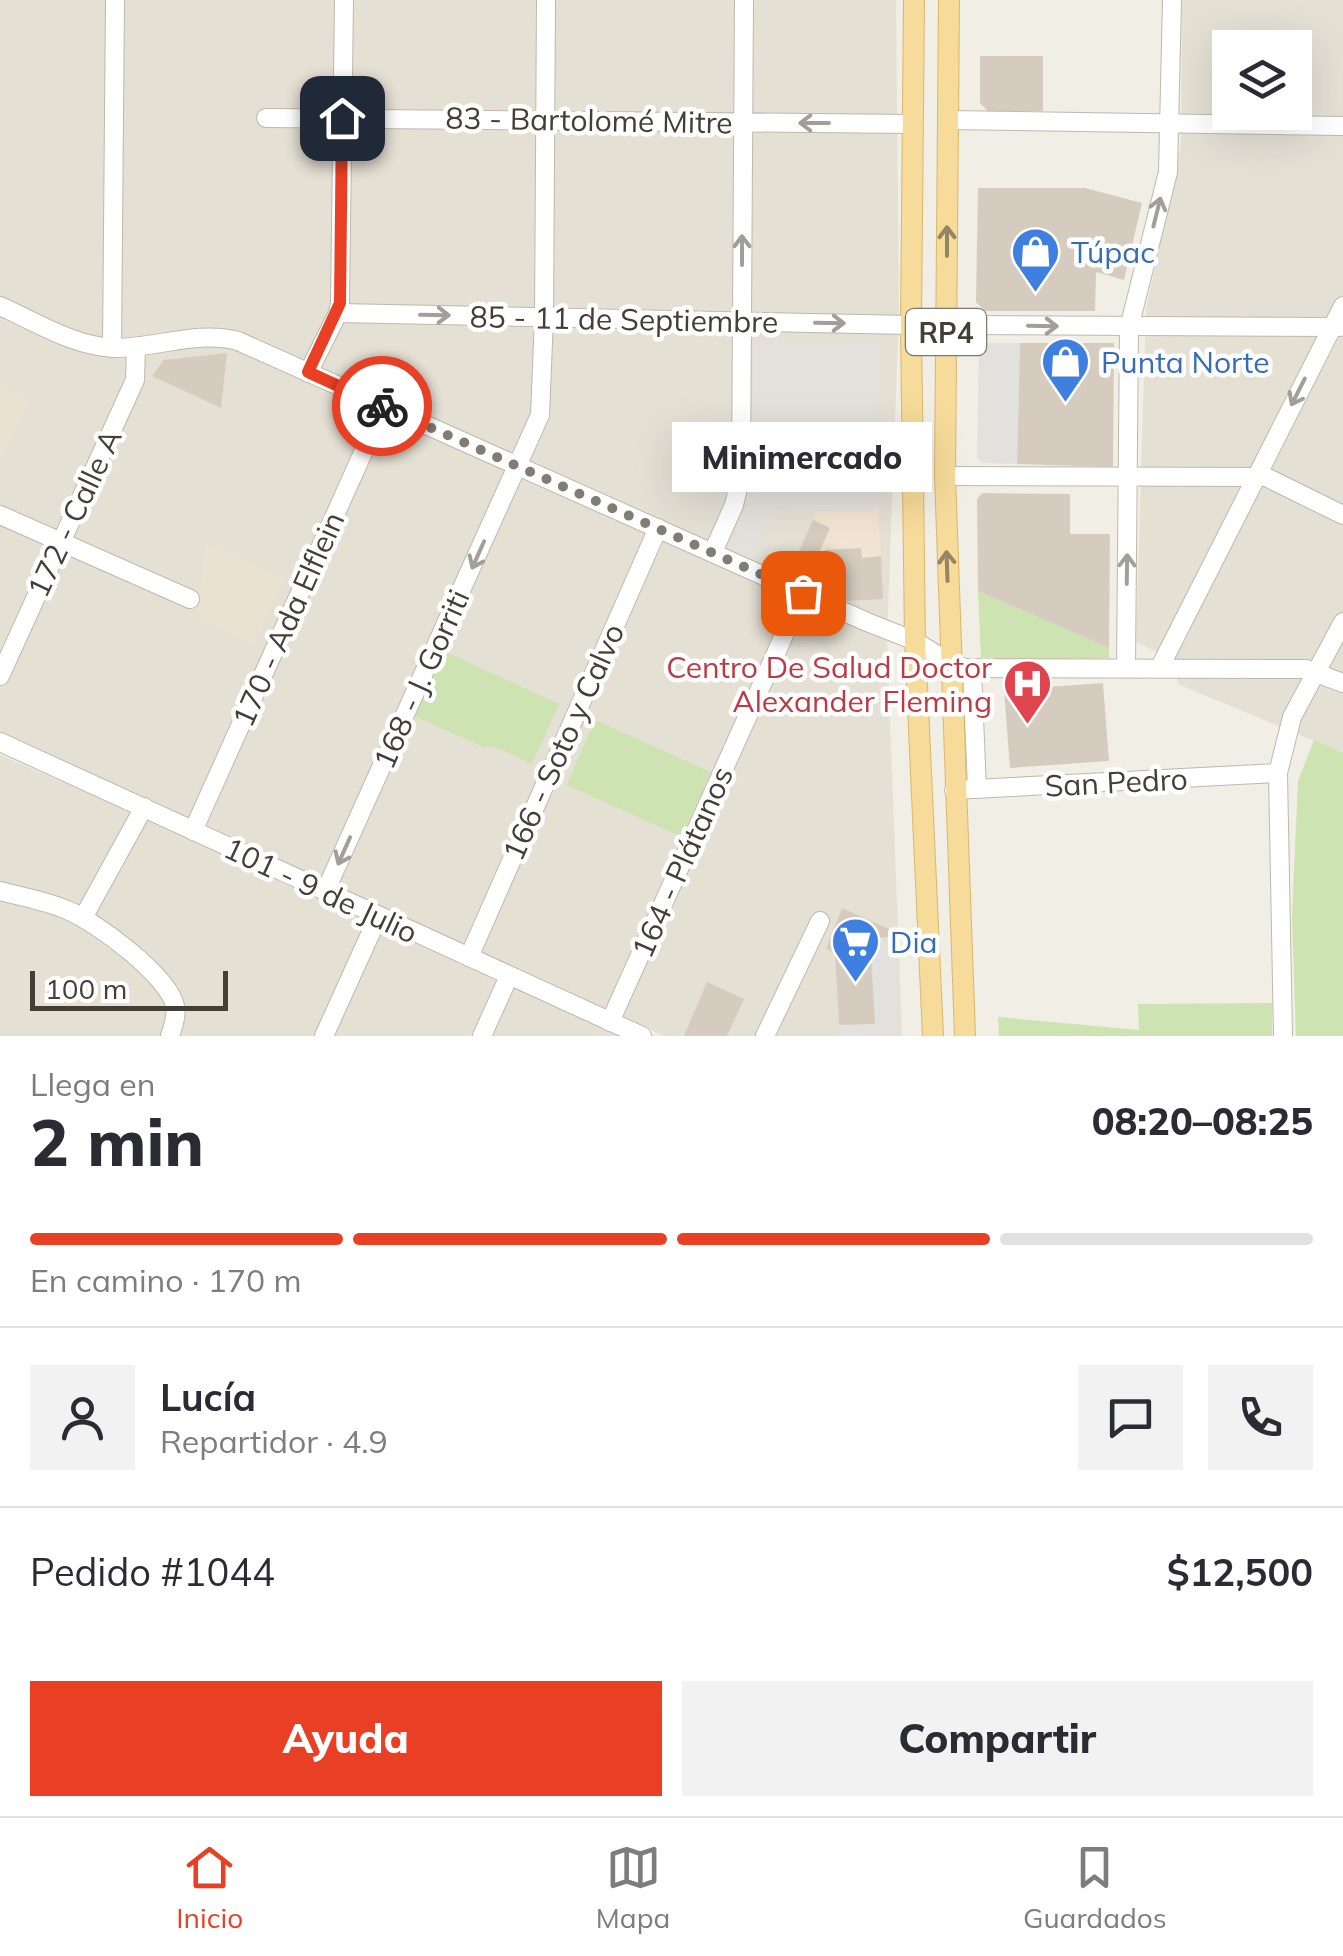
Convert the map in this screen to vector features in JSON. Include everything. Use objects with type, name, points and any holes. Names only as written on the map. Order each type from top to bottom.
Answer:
[{"type":"main road","name":"RP4","points":[[914,0],[911,325],[915,641],[933,1036]]},
{"type":"main road","name":"RP4","points":[[948,0],[945,476],[965,1036]]},
{"type":"street","points":[[112,348],[115,0]]},
{"type":"street","points":[[308,372],[338,313],[344,0]]},
{"type":"street","name":"168 - J. Gorriti","points":[[325,892],[518,466],[542,404],[546,0]]},
{"type":"street","points":[[713,552],[734,505],[740,476],[744,0]]},
{"type":"street","points":[[1126,666],[1130,328],[1168,172],[1172,0]]},
{"type":"street","name":"83 - Bartolomé Mitre","points":[[266,118],[912,124]]},
{"type":"street","points":[[948,120],[1343,126]]},
{"type":"street","points":[[0,306],[82,342],[112,348],[226,338],[915,641],[950,663],[972,669],[1126,666],[1318,671],[1343,683]]},
{"type":"street","points":[[1160,667],[1254,476],[1337,327],[1343,306]]},
{"type":"street","name":"85 - 11 de Septiembre","points":[[338,313],[911,325]]},
{"type":"street","points":[[946,324],[1337,327]]},
{"type":"street","name":"172 - Calle A","points":[[0,676],[135,380],[136,347]]},
{"type":"street","name":"170 - Ada Elflein","points":[[192,831],[384,406]]},
{"type":"street","points":[[945,476],[1254,476],[1266,478],[1343,516]]},
{"type":"street","points":[[0,515],[190,599]]},
{"type":"street","name":"166 - Soto y Calvo","points":[[469,957],[658,528]]},
{"type":"street","name":"164 - Plátanos","points":[[610,1022],[803,593]]},
{"type":"street","points":[[1284,1036],[1278,773],[1288,727],[1343,622]]},
{"type":"street","points":[[972,669],[977,789]]},
{"type":"street","name":"101 - 9 de Julio","points":[[0,742],[642,1036]]},
{"type":"street","name":"San Pedro","points":[[954,790],[1278,773]]},
{"type":"street","points":[[84,918],[144,807]]},
{"type":"street","points":[[0,891],[66,909],[125,950],[162,985],[176,1007],[170,1036]]},
{"type":"street","points":[[324,1036],[378,917]]},
{"type":"street","points":[[765,1036],[820,922]]},
{"type":"street","points":[[482,1036],[508,976]]},
{"type":"shaded area","points":[[0,0],[896,0],[899,312],[887,639],[902,1036],[664,1036],[0,735]]},
{"type":"shaded area","points":[[1182,0],[1343,0],[1343,753],[1178,684],[1175,660],[1136,642],[1146,309],[1181,145]]},
{"type":"shaded area","points":[[761,339],[873,340],[879,346],[878,505],[871,512],[793,511],[777,504],[752,558],[735,550],[732,542],[753,493],[755,345]]},
{"type":"shaded area","points":[[985,343],[1020,343],[1017,464],[982,463],[977,458],[979,349]]},
{"type":"shaded area","points":[[0,389],[29,403],[3,456],[0,455]]},
{"type":"shaded area","points":[[878,505],[883,599],[846,601],[789,574],[817,511],[871,512]]},
{"type":"shaded area","points":[[206,544],[283,579],[254,644],[197,618]]},
{"type":"shaded area","points":[[0,755],[174,830],[619,1036],[0,1036]]},
{"type":"shaded area","points":[[895,937],[899,1036],[839,1036],[839,1025],[875,1023],[870,938]]},
{"type":"green space","points":[[978,591],[1109,648],[1109,658],[981,660]]},
{"type":"green space","points":[[444,651],[559,704],[532,764],[493,746],[485,748],[415,716]]},
{"type":"green space","points":[[595,720],[711,772],[682,837],[567,785]]},
{"type":"green space","points":[[1314,740],[1343,753],[1343,1036],[1296,1036],[1292,917],[1298,781]]},
{"type":"green space","points":[[1272,1003],[1272,1036],[999,1036],[998,1017],[1139,1030],[1138,1004]]},
{"type":"building","points":[[980,56],[1043,56],[1043,111],[988,111],[980,103]]},
{"type":"building","points":[[978,188],[1085,188],[1142,203],[1124,280],[1096,272],[1095,311],[985,311],[976,302]]},
{"type":"building","name":"Punta Norte","points":[[1020,343],[1114,343],[1113,467],[1017,464]]},
{"type":"building","points":[[227,353],[221,408],[152,376],[164,360]]},
{"type":"building","points":[[982,493],[1070,494],[1070,534],[1110,534],[1109,648],[978,591],[977,499]]},
{"type":"building","points":[[813,520],[830,528],[806,582],[789,574]]},
{"type":"building","points":[[861,548],[862,558],[881,556],[883,599],[846,601],[843,570],[825,570],[825,550]]},
{"type":"building","points":[[1103,683],[1109,761],[1010,768],[1004,690]]},
{"type":"building","name":"Dia","points":[[842,908],[894,931],[895,937],[870,938],[875,1024],[839,1025],[835,952],[826,949]]},
{"type":"building","points":[[707,982],[744,999],[727,1036],[684,1036]]},
{"type":"way so far","points":[[382,406],[803,593]]},
{"type":"place","name":"Túpac","points":[[1036,294]]},
{"type":"place","name":"Punta Norte","points":[[1066,404]]},
{"type":"place","name":"Minimercado","points":[[803,593]]},
{"type":"place","name":"Centro De Salud Doctor Alexander Fleming","points":[[1027,726]]},
{"type":"place","name":"Dia","points":[[855,984]]},
{"type":"route","points":[[342,118],[340,303],[308,372],[382,406]]}]
